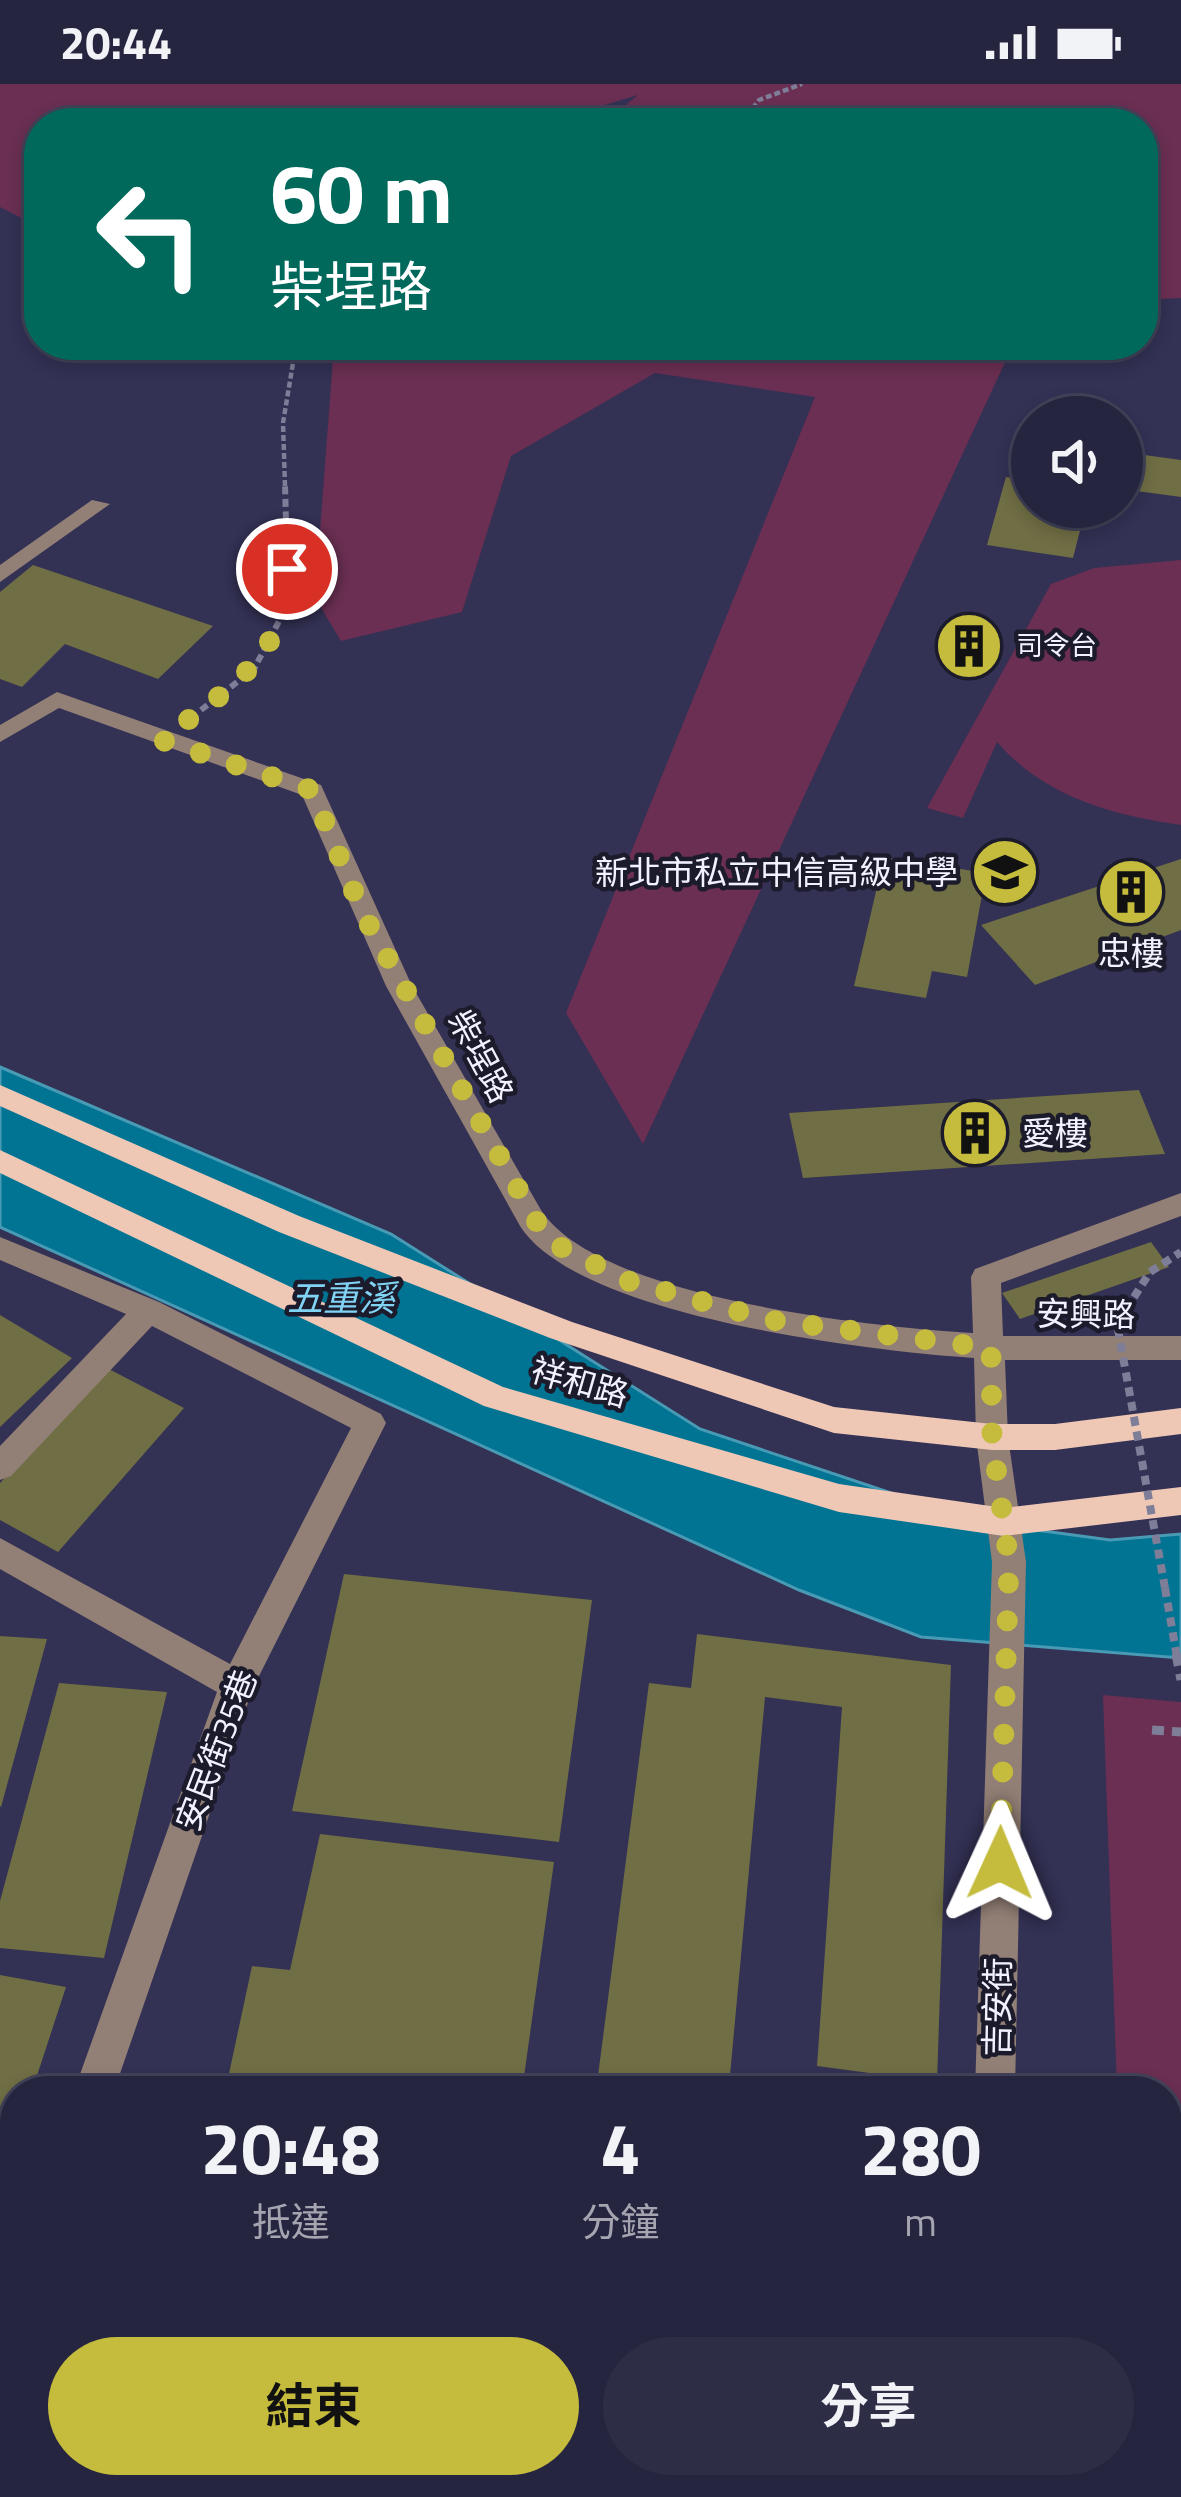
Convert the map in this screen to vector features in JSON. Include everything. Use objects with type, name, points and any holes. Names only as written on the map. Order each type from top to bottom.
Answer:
[{"type":"main road","name":"祥和路","points":[[0,1095],[289,1224],[561,1330],[834,1420],[992,1437],[1055,1437],[1181,1421]]},
{"type":"main road","name":"祥和路","points":[[0,1161],[495,1397],[839,1498],[1004,1522],[1181,1501]]},
{"type":"street","points":[[0,575],[99,504]]},
{"type":"street","name":"柴埕路","points":[[0,735],[58,699],[161,740],[312,790],[363,914],[547,1240],[628,1281],[770,1320],[991,1348]]},
{"type":"street","name":"吉安街","points":[[995,2076],[1009,1562],[992,1437],[986,1277],[1181,1204]]},
{"type":"street","points":[[0,1248],[148,1310],[0,1467]]},
{"type":"street","name":"安民街35巷","points":[[99,2076],[237,1684],[370,1423],[148,1310]]},
{"type":"street","name":"安興路","points":[[991,1348],[1181,1348]]},
{"type":"street","points":[[0,1552],[237,1684]]},
{"type":"path","points":[[753,108],[759,100],[802,84]]},
{"type":"path","points":[[161,740],[254,669],[288,604],[283,423],[294,360]]},
{"type":"path","points":[[1181,1252],[1165,1258],[1133,1291],[1117,1324],[1181,1679]]},
{"type":"path","points":[[1152,1730],[1181,1732]]},
{"type":"shaded area","points":[[0,84],[1181,84],[1181,298],[1158,299],[1158,108],[622,108],[638,95],[595,108],[24,108],[24,219],[0,207]]},
{"type":"shaded area","points":[[333,360],[1006,360],[643,1144],[566,1013],[815,397],[655,373],[511,456],[462,612],[341,641],[315,598]]},
{"type":"shaded area","points":[[1181,560],[1181,825],[1129,816],[1058,790],[997,742],[963,818],[927,808],[1051,584],[1094,568]]},
{"type":"shaded area","points":[[1103,1695],[1181,1702],[1181,2076],[1116,2076]]},
{"type":"water","name":"五重溪","points":[[0,1067],[391,1234],[700,1429],[915,1501],[1029,1529],[1110,1540],[1181,1534],[1181,1658],[921,1637],[799,1590],[0,1227]]},
{"type":"building","points":[[1143,455],[1181,460],[1181,497],[1143,492]]},
{"type":"building","points":[[1006,477],[1011,478],[1011,528],[1081,528],[1073,558],[987,545]]},
{"type":"building","points":[[33,565],[213,626],[158,679],[65,644],[22,687],[0,679],[0,592]]},
{"type":"building","name":"司令台","points":[[955,629],[995,638],[983,662],[943,653]]},
{"type":"building","points":[[884,857],[986,873],[967,977],[932,971],[926,998],[854,986]]},
{"type":"building","name":"忠樓","points":[[1181,859],[1181,930],[1035,985],[981,925]]},
{"type":"building","name":"愛樓","points":[[1139,1090],[1165,1154],[803,1178],[789,1113]]},
{"type":"building","points":[[1151,1242],[1169,1267],[1020,1319],[1002,1293]]},
{"type":"building","points":[[0,1315],[72,1358],[0,1427]]},
{"type":"building","points":[[105,1367],[184,1408],[58,1552],[0,1520],[0,1483]]},
{"type":"building","points":[[344,1574],[592,1600],[559,1842],[292,1811]]},
{"type":"building","points":[[697,1634],[951,1665],[937,2076],[892,2076],[817,2066],[842,1707],[765,1697],[730,2076],[598,2076],[649,1683],[691,1688]]},
{"type":"building","points":[[0,1636],[47,1639],[1,1807],[0,1806]]},
{"type":"building","points":[[59,1683],[167,1692],[104,1958],[0,1948],[0,1901]]},
{"type":"building","points":[[320,1834],[554,1862],[524,2076],[228,2076],[252,1966],[290,1970]]},
{"type":"building","points":[[0,1975],[66,1987],[37,2076],[0,2076]]},
{"type":"place","name":"司令台","points":[[969,646]]},
{"type":"place","name":"新北市私立中信高級中學","points":[[1005,872]]},
{"type":"place","name":"忠樓","points":[[1131,892]]},
{"type":"place","name":"愛樓","points":[[975,1133]]},
{"type":"route","points":[[287,569],[288,604],[254,669],[161,740],[312,790],[363,914],[479,1127],[547,1240],[628,1281],[770,1320],[991,1348],[992,1437],[1009,1562],[1000,1863]]}]
